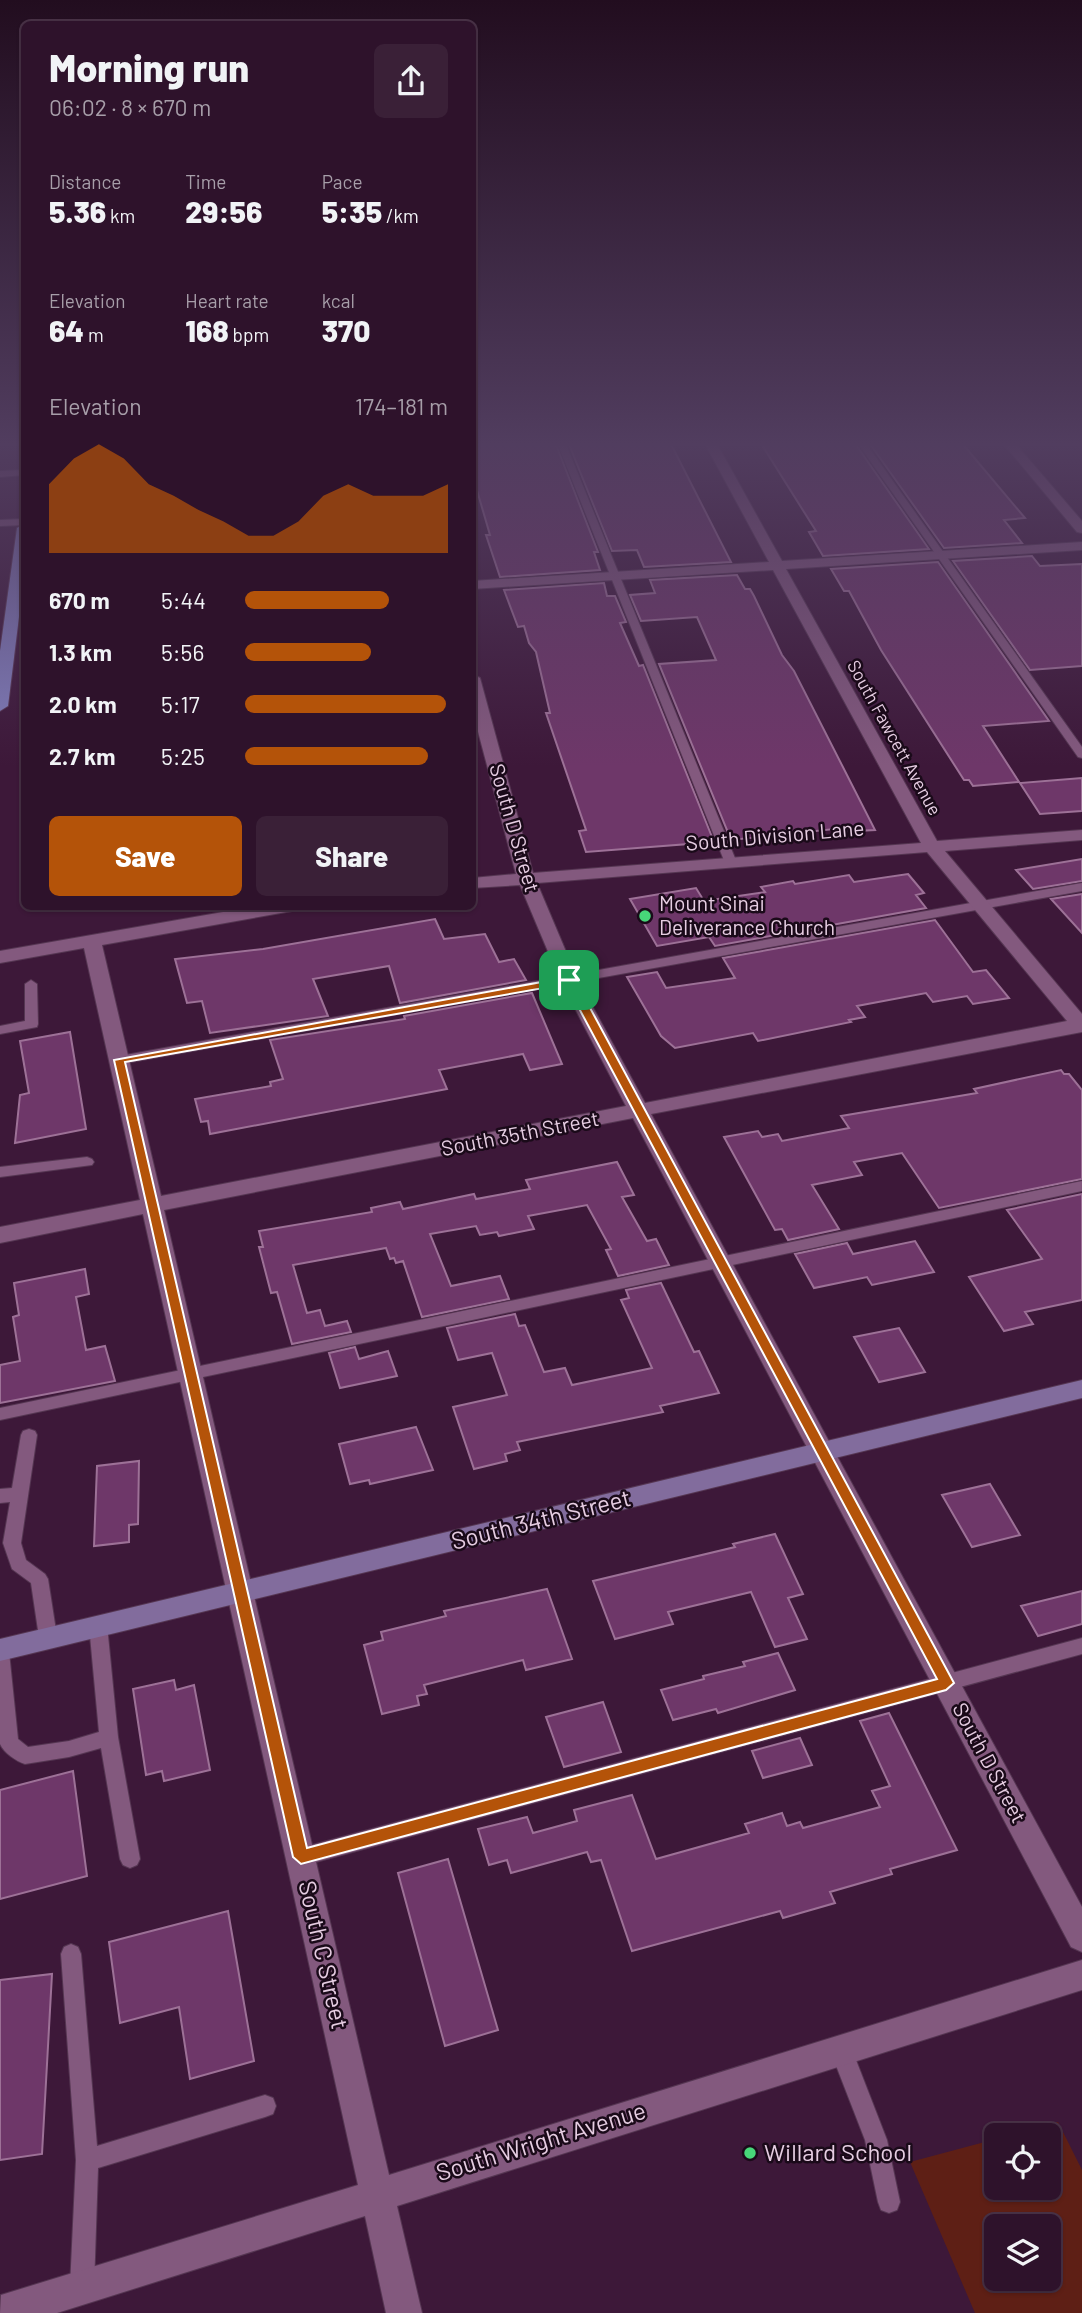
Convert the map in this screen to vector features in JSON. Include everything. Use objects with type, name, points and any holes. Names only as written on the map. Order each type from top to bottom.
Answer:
[{"type":"main road","points":[[0,706],[19,613],[21,579]]},
{"type":"street","name":"South Fawcett Avenue","points":[[770,550],[932,846],[1081,1025]]},
{"type":"street","points":[[476,585],[1020,550]]},
{"type":"street","name":"South D Street","points":[[476,693],[526,879],[569,980],[1082,1937]]},
{"type":"street","name":"South Division Lane","points":[[476,883],[1082,835]]},
{"type":"street","points":[[0,957],[270,910]]},
{"type":"street","name":"South C Street","points":[[92,942],[404,2313]]},
{"type":"street","name":"South 35th Street","points":[[0,1236],[1081,1025]]},
{"type":"street","name":"South 34th Street","points":[[0,1651],[48,1637],[1082,1389]]},
{"type":"street","name":"South Wright Avenue","points":[[1,2313],[377,2193],[1082,1975]]},
{"type":"lane","points":[[604,550],[731,863]]},
{"type":"lane","points":[[937,550],[1082,755]]},
{"type":"lane","points":[[120,1060],[1082,887]]},
{"type":"lane","points":[[0,1030],[33,1024],[31,984]]},
{"type":"lane","points":[[0,1172],[87,1162]]},
{"type":"lane","points":[[0,1415],[1082,1186]]},
{"type":"lane","points":[[29,1435],[19,1494],[6,1544],[18,1564],[39,1579],[48,1637]]},
{"type":"lane","points":[[0,1496],[19,1494]]},
{"type":"lane","points":[[98,1625],[109,1737],[130,1859]]},
{"type":"lane","points":[[301,1857],[1082,1646]]},
{"type":"lane","points":[[0,1651],[9,1742],[25,1756],[69,1749],[109,1737]]},
{"type":"lane","points":[[71,1954],[87,2161],[82,2287]]},
{"type":"lane","points":[[841,2050],[876,2140],[888,2202]]},
{"type":"lane","points":[[87,2161],[265,2106]]},
{"type":"shaded area","points":[[1061,2128],[1082,2170],[1082,2313],[975,2313],[910,2162],[984,2142],[984,2200],[1061,2200]]},
{"type":"building","points":[[491,550],[598,552],[594,552],[600,570],[500,577]]},
{"type":"building","points":[[612,550],[725,550],[731,562],[644,567],[637,550]]},
{"type":"building","points":[[819,550],[915,550],[823,556]]},
{"type":"building","points":[[1032,556],[1040,566],[1082,564],[1082,666],[1030,670],[953,561]]},
{"type":"building","points":[[938,562],[1049,721],[983,726],[1019,782],[973,786],[969,780],[964,780],[881,650],[849,591],[844,591],[831,569]]},
{"type":"building","points":[[737,575],[745,589],[750,589],[754,596],[782,655],[794,671],[875,830],[835,832],[834,829],[731,840],[659,664],[716,660],[697,617],[641,621],[630,595],[655,593],[650,580]]},
{"type":"building","points":[[604,583],[607,596],[615,596],[626,622],[620,623],[639,666],[643,665],[714,842],[586,852],[579,831],[586,830],[546,713],[550,713],[536,652],[529,643],[524,626],[518,627],[504,590]]},
{"type":"building","points":[[1082,778],[1082,811],[1040,814],[1020,783]]},
{"type":"building","points":[[1082,859],[1082,881],[1033,889],[1016,870]]},
{"type":"building","points":[[908,874],[924,893],[916,895],[926,908],[715,946],[709,937],[657,946],[630,899],[696,888],[704,901],[765,892],[761,887],[793,881],[795,884],[849,875],[854,882]]},
{"type":"building","points":[[1082,894],[1082,933],[1051,899]]},
{"type":"building","points":[[435,919],[444,939],[485,934],[499,962],[514,959],[526,980],[400,1003],[389,966],[313,979],[328,1016],[210,1033],[202,1001],[187,1003],[175,959],[263,949]]},
{"type":"building","points":[[935,920],[973,972],[986,970],[1009,998],[973,1004],[967,996],[933,1002],[926,993],[857,1006],[865,1017],[849,1020],[851,1022],[758,1041],[753,1033],[675,1048],[661,1036],[627,977],[657,972],[666,988],[735,978],[723,958]]},
{"type":"building","points":[[532,993],[562,1064],[530,1070],[523,1054],[439,1070],[447,1089],[210,1134],[208,1121],[201,1122],[195,1099],[271,1086],[270,1082],[283,1079],[270,1040],[405,1019],[404,1016]]},
{"type":"building","points":[[70,1032],[86,1129],[15,1143],[20,1095],[29,1093],[20,1041]]},
{"type":"building","points":[[1061,1070],[1064,1074],[1069,1074],[1082,1090],[1082,1179],[939,1208],[902,1153],[854,1162],[862,1175],[812,1185],[839,1229],[788,1240],[782,1229],[775,1230],[724,1137],[758,1131],[762,1137],[778,1134],[782,1141],[849,1128],[841,1116],[977,1093],[974,1089]]},
{"type":"building","points":[[617,1162],[634,1195],[622,1197],[647,1241],[656,1239],[669,1265],[618,1276],[606,1250],[611,1249],[587,1205],[528,1216],[534,1229],[499,1236],[497,1232],[480,1235],[476,1226],[430,1234],[451,1286],[500,1276],[509,1299],[422,1317],[403,1261],[396,1263],[394,1258],[390,1259],[386,1248],[293,1265],[307,1313],[320,1310],[325,1326],[347,1321],[351,1332],[292,1344],[277,1292],[271,1293],[259,1247],[263,1247],[259,1231],[372,1212],[371,1208],[400,1202],[403,1209],[474,1194],[476,1199],[530,1189],[526,1180]]},
{"type":"building","points":[[1082,1194],[1082,1300],[1025,1312],[1033,1324],[1004,1331],[969,1277],[1042,1259],[1007,1210]]},
{"type":"building","points":[[915,1241],[934,1272],[872,1285],[867,1277],[814,1288],[795,1254],[847,1243],[853,1254]]},
{"type":"building","points":[[85,1269],[89,1294],[76,1297],[86,1350],[105,1346],[115,1381],[0,1403],[0,1365],[20,1361],[13,1317],[19,1315],[14,1283]]},
{"type":"building","points":[[661,1283],[694,1352],[699,1351],[719,1393],[660,1406],[663,1412],[517,1442],[520,1450],[505,1454],[507,1461],[474,1469],[453,1407],[507,1395],[492,1353],[458,1360],[447,1328],[515,1314],[519,1326],[525,1325],[544,1372],[565,1368],[572,1385],[652,1368],[621,1300],[629,1298],[626,1290]]},
{"type":"building","points":[[899,1328],[925,1372],[879,1382],[854,1337]]},
{"type":"building","points":[[355,1347],[359,1359],[388,1351],[397,1376],[340,1388],[329,1353]]},
{"type":"building","points":[[416,1427],[433,1470],[370,1484],[369,1480],[350,1484],[339,1444]]},
{"type":"building","points":[[139,1461],[138,1524],[129,1525],[129,1542],[94,1546],[97,1466]]},
{"type":"building","points":[[990,1484],[1020,1535],[972,1547],[942,1495]]},
{"type":"building","points":[[775,1534],[803,1594],[788,1598],[807,1639],[775,1647],[751,1592],[668,1612],[673,1624],[615,1639],[593,1581],[735,1547],[733,1544]]},
{"type":"building","points":[[547,1589],[572,1659],[526,1670],[523,1660],[424,1685],[427,1694],[417,1696],[419,1705],[382,1714],[364,1645],[383,1640],[381,1632],[446,1616],[444,1611]]},
{"type":"building","points":[[1082,1591],[1082,1624],[1038,1636],[1021,1606]]},
{"type":"building","points":[[778,1653],[795,1690],[718,1713],[716,1709],[673,1720],[661,1690],[704,1679],[703,1676],[745,1666],[743,1662]]},
{"type":"building","points":[[174,1680],[176,1690],[194,1685],[210,1770],[164,1781],[162,1771],[146,1775],[133,1689]]},
{"type":"building","points":[[603,1702],[621,1752],[564,1767],[546,1717]]},
{"type":"building","points":[[889,1713],[957,1850],[890,1869],[892,1874],[830,1892],[835,1903],[783,1918],[780,1911],[632,1951],[601,1860],[591,1862],[587,1852],[511,1873],[507,1860],[489,1865],[478,1829],[527,1817],[533,1833],[577,1821],[574,1810],[632,1795],[656,1859],[749,1833],[745,1824],[782,1813],[787,1826],[800,1822],[803,1828],[880,1807],[872,1791],[890,1786],[860,1721]]},
{"type":"building","points":[[800,1738],[812,1765],[763,1778],[752,1751]]},
{"type":"building","points":[[73,1771],[87,1876],[0,1899],[0,1790]]},
{"type":"building","points":[[448,1859],[498,2030],[445,2046],[398,1873]]},
{"type":"building","points":[[228,1911],[254,2061],[190,2079],[179,2007],[120,2023],[109,1942]]},
{"type":"building","points":[[52,1974],[42,2154],[0,2160],[0,1980]]},
{"type":"place","name":"Mount Sinai Deliverance Church","points":[[645,916]]},
{"type":"place","name":"Willard School","points":[[750,2153]]},
{"type":"route","points":[[569,980],[946,1683],[301,1857],[120,1060],[569,980]]}]
